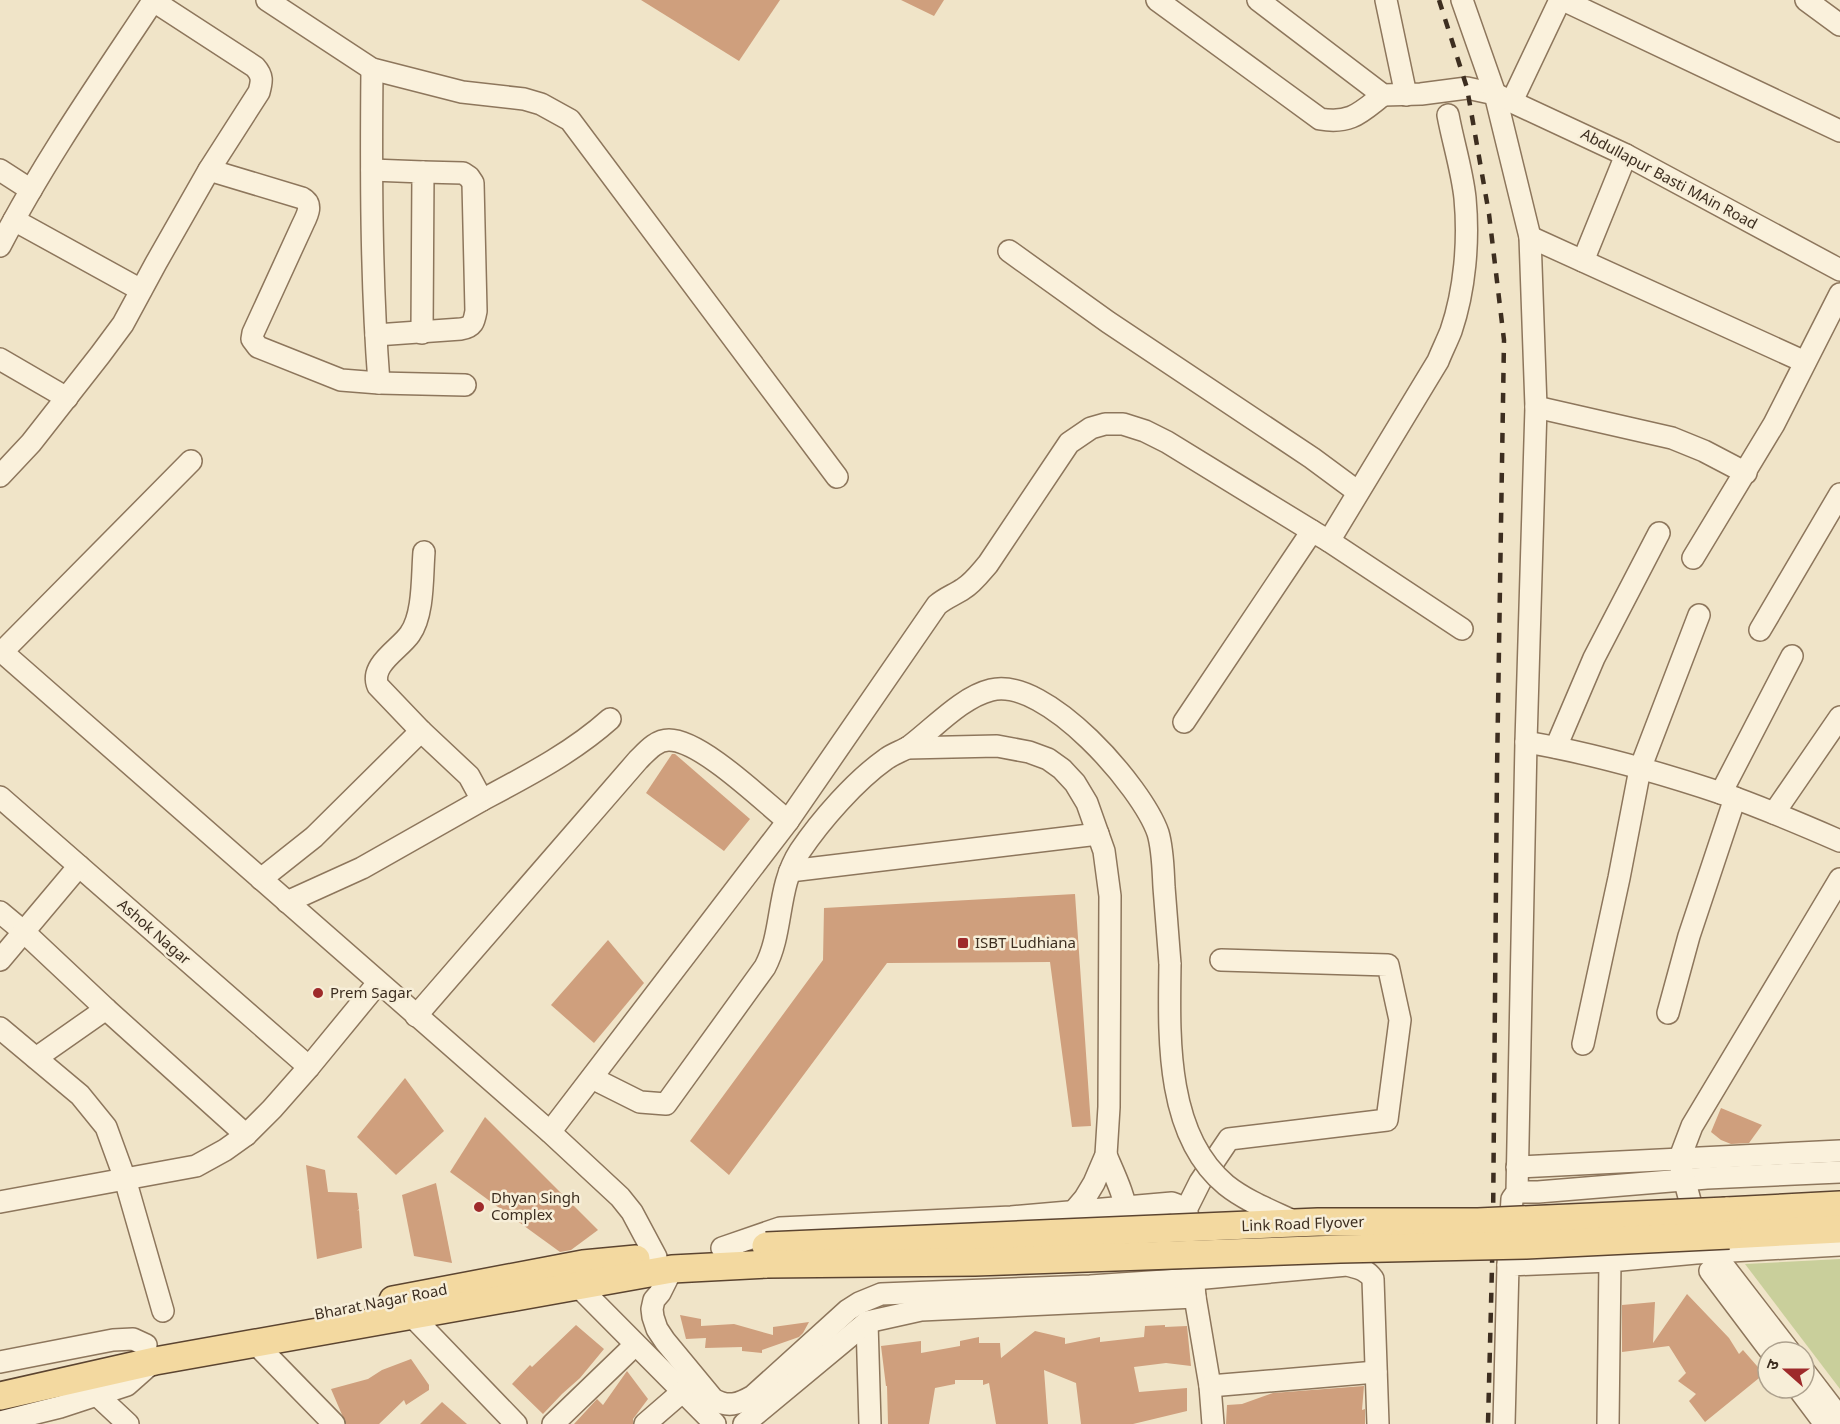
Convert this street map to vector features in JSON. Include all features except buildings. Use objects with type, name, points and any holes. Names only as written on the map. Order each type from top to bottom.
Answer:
[{"type":"main road","name":"Link Road Flyover","points":[[766,1255],[1297,1223],[1478,1222],[1840,1205]]},
{"type":"main road","name":"Link Road Flyover","points":[[766,1255],[975,1262],[1526,1245],[1840,1229]]},
{"type":"main road","name":"Bharat Nagar Road","points":[[141,1356],[255,1343],[578,1286],[722,1248],[766,1255]]},
{"type":"main road","name":"Bharat Nagar Road","points":[[141,1356],[583,1264],[664,1263],[766,1255]]},
{"type":"main road","points":[[0,1377],[141,1356]]},
{"type":"main road","points":[[0,1396],[141,1356]]},
{"type":"street","points":[[0,246],[31,190],[152,0],[261,73],[259,92],[209,171],[123,324],[31,443],[0,476]]},
{"type":"street","points":[[267,0],[372,69],[462,92],[524,99],[541,104],[570,120],[837,477]]},
{"type":"street","points":[[1157,0],[1320,119],[1337,122],[1347,119],[1383,95],[1258,0]]},
{"type":"street","points":[[1386,0],[1406,95]]},
{"type":"street","points":[[1462,0],[1503,97],[1530,237],[1536,407],[1526,742],[1517,1192],[1512,1198],[1508,1265],[1504,1424]]},
{"type":"street","points":[[1503,97],[1562,0],[1840,130]]},
{"type":"street","points":[[1806,0],[1840,25]]},
{"type":"street","points":[[372,69],[372,170],[379,383]]},
{"type":"street","name":"Abdullapur Basti MAin Road","points":[[1383,95],[1406,95],[1467,88],[1503,97],[1626,154],[1840,270]]},
{"type":"street","points":[[1184,722],[1321,536],[1358,492],[1438,361],[1451,330],[1459,299],[1466,244],[1464,196],[1448,115]]},
{"type":"street","points":[[1583,261],[1626,154]]},
{"type":"street","points":[[0,170],[31,190]]},
{"type":"street","points":[[372,170],[463,173],[473,183],[476,311],[474,323],[469,328],[376,335]]},
{"type":"street","points":[[209,171],[302,198],[309,205],[303,225],[253,333],[254,343],[341,380],[465,385]]},
{"type":"street","points":[[422,333],[423,172]]},
{"type":"street","points":[[14,220],[141,290]]},
{"type":"street","points":[[1530,237],[1806,362]]},
{"type":"street","points":[[1009,251],[1108,322],[1312,458],[1358,492]]},
{"type":"street","points":[[1693,558],[1774,424],[1840,294]]},
{"type":"street","points":[[0,359],[67,398]]},
{"type":"street","points":[[1536,407],[1672,438],[1704,451],[1746,473]]},
{"type":"street","points":[[550,1132],[788,821],[937,605],[963,590],[988,564],[1069,443],[1091,428],[1105,424],[1123,424],[1145,431],[1177,448],[1321,536],[1462,629]]},
{"type":"street","points":[[191,461],[1,651],[550,1132],[620,1197],[664,1263],[652,1305],[652,1314],[657,1329],[713,1399],[734,1405],[753,1396],[848,1310],[868,1298],[882,1294],[1136,1283],[1194,1288]]},
{"type":"street","points":[[1760,630],[1840,494]]},
{"type":"street","points":[[1556,747],[1594,658],[1659,533]]},
{"type":"street","points":[[424,552],[417,621],[405,641],[383,663],[376,676],[378,686],[469,776],[482,800]]},
{"type":"street","points":[[1583,1044],[1617,890],[1640,769],[1699,615]]},
{"type":"street","points":[[1668,1013],[1728,796],[1792,656]]},
{"type":"street","points":[[592,1078],[640,1102],[666,1104],[765,967],[773,948],[784,886],[790,871],[800,852],[843,798],[888,757],[907,748],[966,701],[992,690],[1008,689],[1028,694],[1052,707],[1071,723],[1121,772],[1149,813],[1158,834],[1163,861],[1170,964],[1169,1018],[1174,1080],[1185,1123],[1204,1160],[1226,1185],[1255,1203],[1297,1223]]},
{"type":"street","points":[[1774,813],[1840,717]]},
{"type":"street","points":[[287,902],[362,868],[532,774],[591,736],[610,719]]},
{"type":"street","points":[[261,879],[314,837],[421,731]]},
{"type":"street","points":[[416,1016],[638,760],[656,743],[668,740],[696,748],[718,763],[788,821]]},
{"type":"street","points":[[1526,742],[1556,747],[1640,769],[1728,796],[1840,841]]},
{"type":"street","points":[[907,748],[998,746],[1029,752],[1048,759],[1062,769],[1075,783],[1087,802],[1104,851],[1110,896],[1109,1107],[1106,1155],[1094,1183],[1074,1211]]},
{"type":"street","name":"Ashok Nagar","points":[[0,797],[309,1067]]},
{"type":"street","points":[[790,871],[1098,834]]},
{"type":"street","points":[[0,960],[80,866]]},
{"type":"street","points":[[1763,1340],[1703,1246],[1679,1160],[1692,1126],[1840,879]]},
{"type":"street","points":[[0,912],[246,1135]]},
{"type":"street","points":[[1213,1424],[1210,1386],[1194,1288],[1190,1228],[1186,1210],[1200,1182],[1229,1138],[1387,1120],[1400,1020],[1388,965],[1221,960]]},
{"type":"street","points":[[0,1203],[196,1166],[225,1150],[246,1135],[272,1109],[378,983]]},
{"type":"street","points":[[36,1058],[106,1009]]},
{"type":"street","points":[[0,1028],[80,1095],[106,1127],[125,1179],[163,1311]]},
{"type":"street","points":[[1517,1167],[1840,1150]]},
{"type":"street","points":[[1106,1155],[1126,1206],[1136,1283]]},
{"type":"street","points":[[1517,1192],[1840,1172]]},
{"type":"street","points":[[722,1248],[780,1228],[1011,1217],[1172,1203],[1186,1210]]},
{"type":"street","points":[[1508,1265],[1610,1261],[1703,1246],[1840,1245]]},
{"type":"street","points":[[1703,1246],[1780,1340]]},
{"type":"street","points":[[1608,1424],[1610,1261]]},
{"type":"street","points":[[744,1424],[867,1322],[921,1310],[1194,1288],[1347,1265],[1368,1272],[1373,1279],[1378,1424]]},
{"type":"street","points":[[578,1286],[715,1424]]},
{"type":"street","points":[[411,1315],[516,1424]]},
{"type":"street","points":[[867,1322],[870,1424]]},
{"type":"street","name":"Bharat Nagar Road","points":[[0,1362],[113,1340],[133,1339],[141,1356]]},
{"type":"street","points":[[255,1343],[334,1424]]},
{"type":"street","points":[[553,1424],[635,1345]]},
{"type":"street","points":[[0,1422],[127,1385],[141,1356]]},
{"type":"street","points":[[1210,1386],[1376,1372]]},
{"type":"street","points":[[1816,1387],[1840,1418]]},
{"type":"street","points":[[645,1424],[682,1392]]},
{"type":"street","points":[[97,1395],[116,1420]]},
{"type":"street","points":[[1807,1400],[1825,1424]]},
{"type":"green space","points":[[1840,1259],[1840,1389],[1816,1357],[1816,1340],[1803,1340],[1745,1264]]},
{"type":"railway","points":[[1439,0],[1467,88],[1489,214],[1504,340],[1493,1227],[1488,1424]]},
{"type":"place","name":"ISBT Ludhiana","points":[[963,943]]},
{"type":"place","name":"Prem Sagar","points":[[318,993]]},
{"type":"place","name":"Dhyan Singh Complex","points":[[479,1207]]}]
